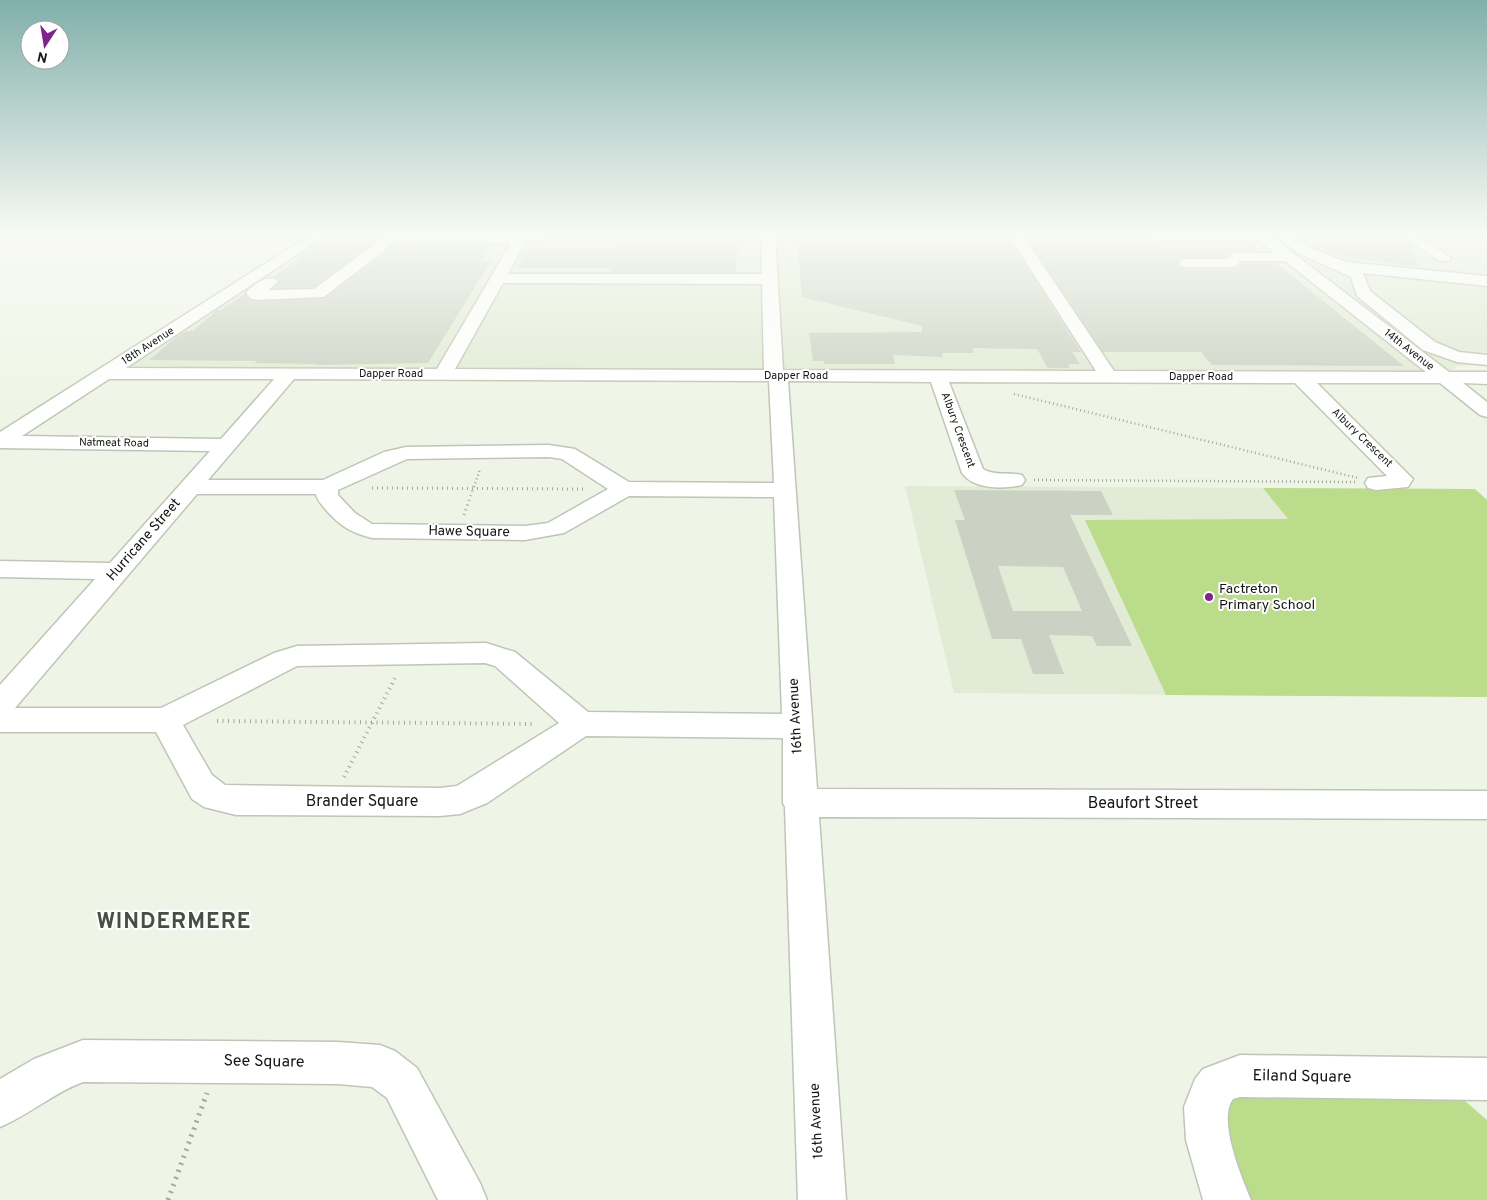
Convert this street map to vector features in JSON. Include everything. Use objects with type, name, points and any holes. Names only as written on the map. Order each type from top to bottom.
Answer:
[{"type":"street","name":"18th Avenue","points":[[0,442],[234,290]]},
{"type":"street","points":[[259,290],[254,294],[318,294],[325,290]]},
{"type":"street","points":[[442,374],[490,290]]},
{"type":"street","name":"16th Avenue","points":[[770,290],[772,366],[780,384],[800,803],[822,1200]]},
{"type":"street","points":[[1052,290],[1109,377]]},
{"type":"street","name":"14th Avenue","points":[[1331,290],[1487,411]]},
{"type":"street","points":[[1362,290],[1363,294],[1429,346],[1459,358],[1487,360]]},
{"type":"street","points":[[1474,290],[1481,296]]},
{"type":"street","name":"Dapper Road","points":[[105,373],[1487,378]]},
{"type":"street","name":"Hurricane Street","points":[[0,705],[289,374]]},
{"type":"street","name":"Albury Crescent","points":[[938,376],[973,472],[983,479],[1014,480]]},
{"type":"street","name":"Albury Crescent","points":[[1301,378],[1402,479],[1400,482],[1394,483],[1376,482]]},
{"type":"street","name":"Natmeat Road","points":[[0,442],[227,444]]},
{"type":"street","points":[[191,487],[327,487],[392,457],[406,453],[549,451],[568,453],[624,489],[785,490]]},
{"type":"street","name":"Hawe Square","points":[[327,487],[327,496],[352,524],[360,529],[372,531],[458,532],[544,531],[556,528],[624,489]]},
{"type":"street","points":[[0,569],[117,571]]},
{"type":"street","points":[[0,720],[165,720],[284,660],[297,656],[486,653],[505,658],[581,724],[797,726]]},
{"type":"street","name":"Brander Square","points":[[165,720],[200,785],[207,793],[219,799],[236,801],[330,802],[440,802],[460,800],[475,793],[581,724]]},
{"type":"street","name":"Beaufort Street","points":[[800,803],[1487,805]]},
{"type":"street","name":"See Square","points":[[0,1106],[49,1074],[83,1061],[338,1063],[380,1066],[402,1083],[463,1200]]},
{"type":"street","name":"Eiland Square","points":[[1227,1200],[1211,1152],[1205,1118],[1210,1097],[1217,1084],[1240,1076],[1484,1083]]},
{"type":"path","points":[[1005,392],[1376,482]]},
{"type":"path","points":[[458,532],[486,451]]},
{"type":"path","points":[[1014,480],[1376,482]]},
{"type":"path","points":[[327,487],[624,489]]},
{"type":"path","points":[[330,802],[407,654]]},
{"type":"path","points":[[215,721],[581,724]]},
{"type":"path","points":[[168,1200],[218,1062]]},
{"type":"shaded area","points":[[237,290],[1487,290],[1487,364],[1457,366],[1445,378],[105,373]]},
{"type":"shaded area","name":"Factreton Primary School","points":[[905,486],[1475,489],[1487,500],[1487,697],[954,693]]},
{"type":"green space","name":"Factreton Primary School","points":[[1263,488],[1475,489],[1487,500],[1487,697],[1166,695],[1085,520],[1288,519]]},
{"type":"green space","points":[[1239,1092],[1451,1094],[1464,1100],[1487,1120],[1487,1200],[1242,1200],[1222,1107]]},
{"type":"building","points":[[336,290],[473,290],[428,363],[314,365],[316,364],[254,363],[257,361],[149,360],[175,338],[186,331],[193,331],[217,310],[221,310],[245,294],[249,300],[256,302],[325,298]]},
{"type":"building","points":[[801,290],[1042,290],[1081,352],[1072,352],[1080,364],[1068,364],[1070,368],[1048,368],[1037,349],[972,348],[974,353],[942,353],[943,357],[893,355],[895,364],[824,364],[824,361],[813,361],[809,333],[922,332],[922,326],[802,297]]},
{"type":"building","points":[[1061,290],[1310,290],[1404,366],[1212,365],[1201,352],[1103,352]]},
{"type":"building","points":[[954,490],[1101,491],[1113,515],[1070,515],[1132,646],[1097,646],[1092,636],[1049,635],[1064,674],[1033,674],[1021,639],[992,639],[955,520],[965,520]],"holes":[[[998,566],[1063,567],[1082,611],[1013,611]]]},
{"type":"place","name":"Factreton Primary School","points":[[1209,597]]},
{"type":"district","name":"WINDERMERE","points":[[174,922]]}]
